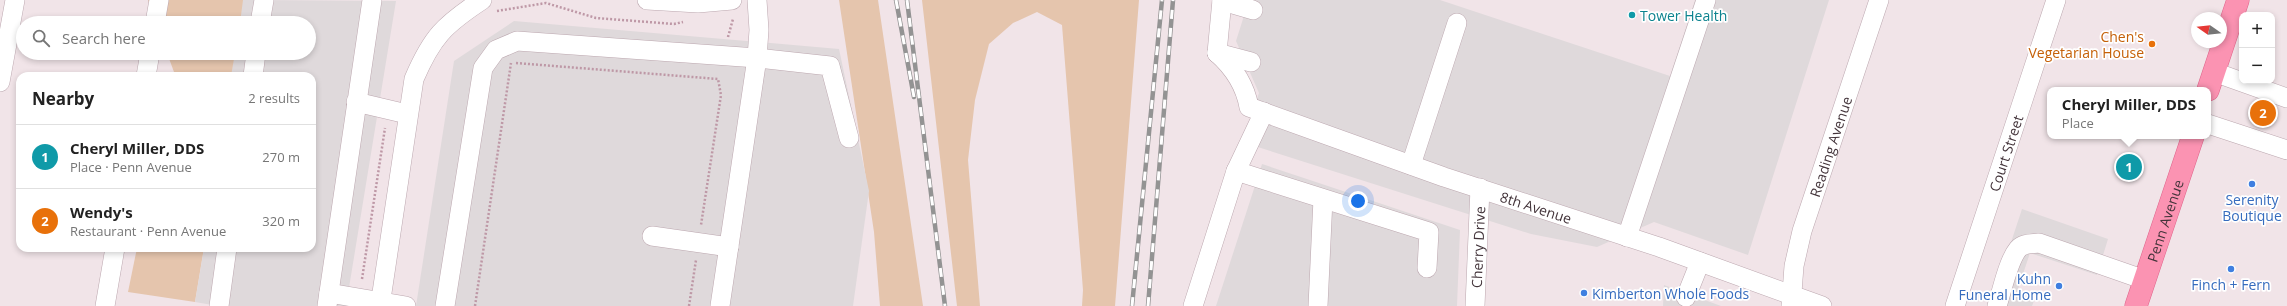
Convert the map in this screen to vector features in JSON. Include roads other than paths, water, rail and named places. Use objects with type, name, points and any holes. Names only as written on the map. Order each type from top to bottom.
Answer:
[{"type":"main road","points":[[2211,81],[2238,0]]},
{"type":"main road","name":"Penn Avenue","points":[[2136,306],[2192,139]]},
{"type":"street","points":[[0,82],[15,0]]},
{"type":"street","points":[[156,16],[159,0]]},
{"type":"street","points":[[261,16],[264,0]]},
{"type":"street","points":[[372,0],[328,300],[406,306]]},
{"type":"street","points":[[647,0],[698,3],[732,8]]},
{"type":"street","points":[[720,306],[757,58],[759,30],[758,0]]},
{"type":"street","points":[[1218,53],[1222,0],[1253,10]]},
{"type":"street","points":[[1627,237],[1706,0]]},
{"type":"street","name":"Reading Avenue","points":[[1791,301],[1794,266],[1802,231],[1879,0]]},
{"type":"street","name":"Court Street","points":[[1955,306],[2056,0]]},
{"type":"street","points":[[379,304],[407,114],[414,79],[425,52],[458,6],[487,6]]},
{"type":"street","points":[[1412,165],[1457,23]]},
{"type":"street","points":[[445,306],[483,68],[496,50],[517,41],[757,58],[830,66],[849,138]]},
{"type":"street","points":[[1218,53],[1251,62]]},
{"type":"street","points":[[1194,306],[1236,171],[1257,110],[1230,64],[1218,53]]},
{"type":"street","points":[[147,72],[149,60]]},
{"type":"street","points":[[254,72],[255,60]]},
{"type":"street","points":[[2211,81],[2287,98]]},
{"type":"street","points":[[356,102],[407,114]]},
{"type":"street","name":"8th Avenue","points":[[1257,110],[1412,165],[1700,262],[1791,301],[1822,306]]},
{"type":"street","points":[[2211,125],[2287,150]]},
{"type":"street","points":[[1236,171],[1429,232],[1427,268]]},
{"type":"street","name":"Cherry Drive","points":[[1475,306],[1480,188]]},
{"type":"street","points":[[1318,306],[1323,199]]},
{"type":"street","points":[[652,236],[728,248]]},
{"type":"street","points":[[1996,306],[2013,257],[2018,248],[2026,244],[2039,243],[2145,280]]},
{"type":"street","points":[[105,306],[114,252]]},
{"type":"street","points":[[219,306],[226,252]]},
{"type":"street","points":[[1686,297],[1700,262]]},
{"type":"railway","points":[[896,0],[914,97]]},
{"type":"railway","points":[[907,0],[945,306]]},
{"type":"railway","points":[[1132,306],[1162,0]]},
{"type":"railway","points":[[1148,306],[1173,0]]},
{"type":"place","name":"Tower Health","points":[[1632,15]]},
{"type":"place","name":"Chen's Vegetarian House","points":[[2152,44]]},
{"type":"place","name":"Wendy's","points":[[2263,113]]},
{"type":"place","name":"Cheryl Miller, DDS","points":[[2129,167]]},
{"type":"place","name":"Serenity Boutique","points":[[2252,184]]},
{"type":"place","name":"Finch + Fern","points":[[2231,269]]},
{"type":"place","name":"Kuhn Funeral Home","points":[[2059,286]]},
{"type":"place","name":"Kimberton Whole Foods","points":[[1584,293]]}]
